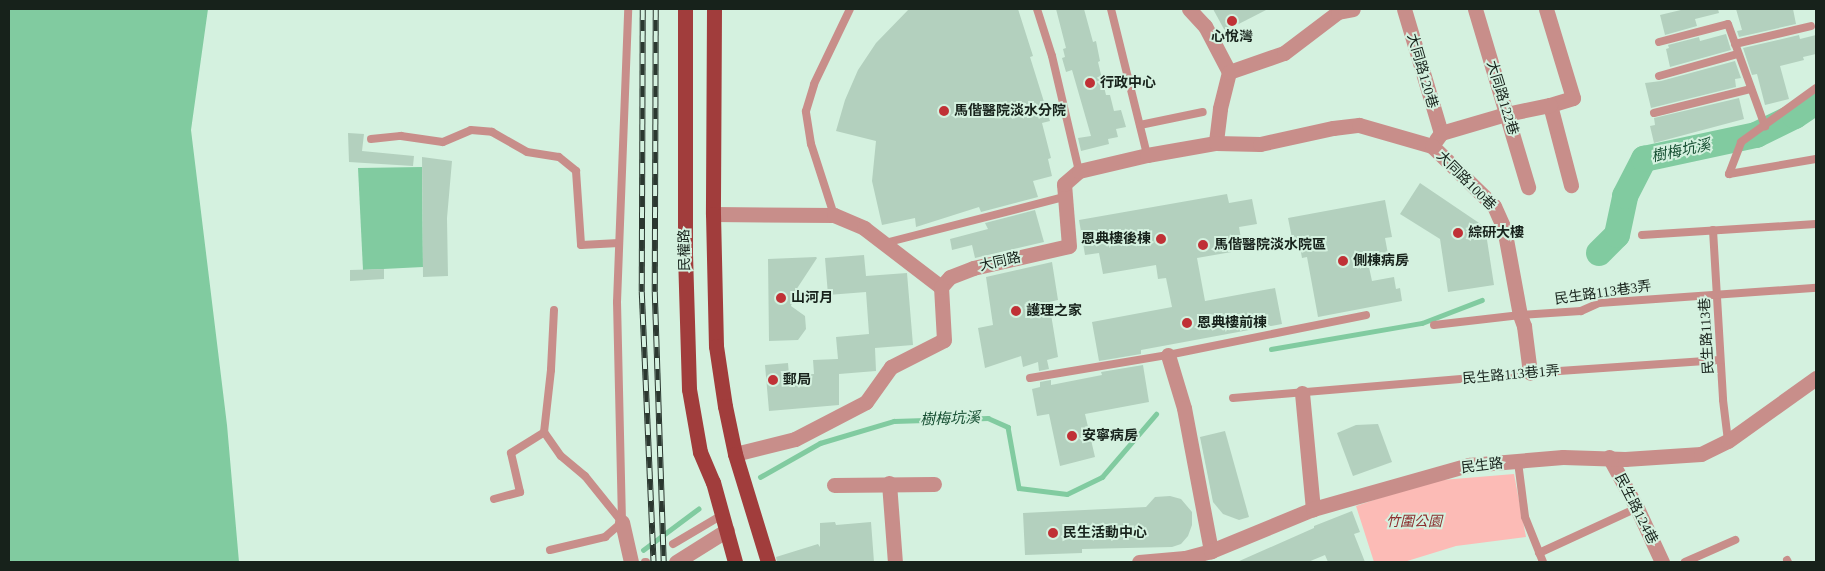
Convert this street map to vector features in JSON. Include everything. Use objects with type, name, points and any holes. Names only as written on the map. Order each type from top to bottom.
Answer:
[{"type":"main road","name":"民權路","points":[[686,9],[685,254],[689,389],[700,452],[715,488],[721,510]]},
{"type":"main road","name":"民權路","points":[[714,9],[713,214],[716,346],[725,406],[735,454],[768,562]]},
{"type":"main road","points":[[721,510],[735,562]]},
{"type":"street","points":[[1078,171],[1147,155],[1216,143],[1220,109],[1229,72],[1205,26],[1189,9]]},
{"type":"street","points":[[1229,72],[1284,53],[1337,10],[1353,9]]},
{"type":"street","name":"大同路120巷","points":[[1404,9],[1441,133]]},
{"type":"street","name":"大同路122巷","points":[[1475,9],[1528,187]]},
{"type":"street","points":[[1432,146],[1441,133],[1506,114],[1573,98],[1546,9]]},
{"type":"street","points":[[1550,105],[1571,185]]},
{"type":"street","name":"大同路100巷","points":[[1216,143],[1260,144],[1333,128],[1359,125],[1432,146],[1494,206],[1504,228],[1520,315],[1524,326],[1530,373]]},
{"type":"street","name":"大同路","points":[[942,287],[950,277],[973,268],[1069,246],[1064,184],[1078,171]]},
{"type":"street","points":[[713,214],[834,215],[864,228],[942,287],[944,340],[891,367],[866,402],[795,440],[735,454]]},
{"type":"street","points":[[1168,355],[1184,408],[1211,551]]},
{"type":"street","name":"民生路","points":[[1139,562],[1185,560],[1312,509],[1469,465],[1564,457],[1625,459],[1701,454],[1728,441],[1816,378]]},
{"type":"street","points":[[1302,393],[1312,509]]},
{"type":"street","name":"民生路124巷","points":[[1609,457],[1637,508],[1662,562]]},
{"type":"street","points":[[889,483],[895,562]]},
{"type":"street","points":[[834,485],[934,484]]},
{"type":"street","points":[[622,522],[631,562]]},
{"type":"street","points":[[676,562],[727,530]]},
{"type":"lane","points":[[622,522],[617,302],[628,9]]},
{"type":"lane","points":[[834,215],[811,144],[806,112],[814,84],[850,9]]},
{"type":"lane","points":[[1036,9],[1052,56],[1078,171]]},
{"type":"lane","points":[[1111,9],[1147,155]]},
{"type":"lane","points":[[1659,42],[1728,24],[1763,127]]},
{"type":"lane","points":[[1735,44],[1811,26]]},
{"type":"lane","points":[[1659,76],[1738,54]]},
{"type":"lane","points":[[1654,113],[1751,88]]},
{"type":"lane","points":[[1816,88],[1741,142],[1729,174],[1816,160]]},
{"type":"lane","points":[[1140,125],[1203,112]]},
{"type":"lane","points":[[371,138],[401,136],[443,142],[471,130],[492,132],[527,152],[559,157],[576,171],[581,245],[619,243]]},
{"type":"lane","points":[[885,243],[1064,197]]},
{"type":"lane","points":[[1642,235],[1816,224]]},
{"type":"lane","name":"民生路113巷","points":[[1713,230],[1720,360],[1728,441]]},
{"type":"lane","name":"民生路113巷3弄","points":[[1434,325],[1520,315],[1581,311],[1599,303],[1816,288]]},
{"type":"lane","points":[[554,310],[551,370],[544,432],[561,456],[585,476],[622,522]]},
{"type":"lane","points":[[1030,378],[1168,355],[1366,315]]},
{"type":"lane","name":"民生路113巷1弄","points":[[1233,398],[1530,373],[1720,360]]},
{"type":"lane","points":[[494,499],[520,492],[511,453],[544,432]]},
{"type":"lane","points":[[1518,462],[1525,517],[1543,562]]},
{"type":"lane","points":[[1539,553],[1637,508]]},
{"type":"lane","points":[[673,544],[721,510]]},
{"type":"lane","points":[[550,550],[605,536],[622,522]]},
{"type":"lane","points":[[1685,562],[1735,540]]},
{"type":"green space","name":"竹圍公園","points":[[1514,474],[1526,537],[1456,546],[1404,562],[1374,562],[1356,506],[1430,481]]},
{"type":"shaded area","points":[[9,9],[208,9],[191,130],[227,425],[239,562],[9,562]]},
{"type":"shaded area","points":[[422,167],[423,267],[363,270],[358,168]]},
{"type":"building","name":"馬偕醫院淡水分院","points":[[909,9],[1018,9],[1033,56],[1030,57],[1050,121],[1042,123],[1051,158],[1048,159],[1052,176],[1033,181],[1038,197],[981,212],[979,207],[916,227],[915,218],[882,225],[872,181],[876,141],[836,131],[845,100],[858,70],[876,43]]},
{"type":"building","name":"行政中心","points":[[1056,9],[1084,9],[1093,42],[1096,41],[1100,61],[1098,62],[1106,95],[1110,95],[1114,111],[1121,110],[1126,127],[1116,129],[1118,137],[1108,139],[1109,144],[1081,151],[1078,138],[1091,136],[1072,70],[1066,72],[1062,58],[1065,57],[1063,49],[1066,48]]},
{"type":"building","name":"心悅灣","points":[[1213,9],[1268,9],[1225,31]]},
{"type":"building","points":[[1685,9],[1718,9],[1719,13],[1695,19],[1697,26],[1665,35],[1660,15]]},
{"type":"building","points":[[1736,9],[1793,9],[1796,24],[1739,37],[1737,31],[1742,30]]},
{"type":"building","points":[[1726,34],[1731,50],[1670,67],[1666,49],[1669,48],[1668,45],[1699,37],[1700,41]]},
{"type":"building","points":[[1799,35],[1800,39],[1816,35],[1816,54],[1803,57],[1804,60],[1780,66],[1789,99],[1765,105],[1757,74],[1752,75],[1743,48]]},
{"type":"building","points":[[1735,61],[1741,78],[1735,79],[1736,87],[1651,108],[1645,83],[1661,81]]},
{"type":"building","points":[[1739,98],[1744,119],[1654,143],[1650,126],[1655,125],[1654,118]]},
{"type":"building","points":[[348,133],[364,134],[362,151],[414,156],[413,166],[349,162]]},
{"type":"building","points":[[422,157],[452,161],[447,218],[448,276],[423,277]]},
{"type":"building","name":"綜研大樓","points":[[1420,183],[1485,227],[1494,285],[1448,292],[1440,239],[1400,214]]},
{"type":"building","points":[[1227,194],[1229,203],[1252,199],[1257,224],[1239,227],[1243,250],[1197,258],[1205,301],[1275,288],[1282,324],[1141,350],[1141,354],[1099,361],[1092,322],[1172,307],[1166,278],[1158,279],[1156,265],[1103,274],[1099,253],[1085,255],[1079,220]]},
{"type":"building","name":"側棟病房","points":[[1385,200],[1392,237],[1385,238],[1388,254],[1367,258],[1372,281],[1394,277],[1396,289],[1400,288],[1402,301],[1318,317],[1307,257],[1302,258],[1299,242],[1293,243],[1288,218]]},
{"type":"building","points":[[1035,210],[1044,242],[975,258],[972,245],[952,250],[950,239],[988,229],[985,223]]},
{"type":"building","points":[[864,255],[866,276],[907,273],[913,345],[875,348],[876,371],[839,374],[839,405],[769,411],[765,365],[788,363],[789,375],[814,374],[813,360],[838,359],[836,337],[869,334],[866,292],[828,295],[825,258]]},
{"type":"building","name":"山河月","points":[[816,257],[796,290],[791,306],[805,316],[806,329],[798,340],[769,341],[768,259]]},
{"type":"building","name":"護理之家","points":[[1052,262],[1058,300],[1049,302],[1058,357],[1047,360],[1049,369],[1039,371],[1038,362],[1023,367],[1021,356],[985,368],[978,328],[993,325],[986,277]]},
{"type":"building","points":[[384,269],[384,279],[350,281],[350,270]]},
{"type":"building","name":"安寧病房","points":[[1143,365],[1149,402],[1085,414],[1095,457],[1060,466],[1049,414],[1037,416],[1032,389],[1040,387],[1040,382],[1051,380],[1051,385],[1102,375],[1101,372]]},
{"type":"building","points":[[1378,424],[1392,462],[1353,476],[1337,433],[1356,425]]},
{"type":"building","points":[[1225,431],[1249,517],[1239,520],[1223,514],[1213,502],[1200,437]]},
{"type":"building","points":[[1170,496],[1181,499],[1192,512],[1192,525],[1188,536],[1181,544],[1172,547],[1082,549],[1082,553],[1025,555],[1023,513],[1146,507],[1155,497]]},
{"type":"building","points":[[1352,511],[1360,532],[1354,534],[1365,562],[1328,562],[1325,555],[1308,562],[1237,562],[1314,528],[1314,526]]},
{"type":"building","points":[[835,522],[836,525],[871,522],[874,562],[777,562],[776,557],[818,544],[820,547],[820,523]]},
{"type":"waterway","name":"樹梅坑溪","points":[[1599,253],[1617,235],[1625,196],[1644,159],[1756,135],[1795,116],[1816,102]]},
{"type":"waterway","name":"樹梅坑溪","points":[[1271,349],[1422,323],[1482,300]]},
{"type":"waterway","name":"樹梅坑溪","points":[[760,477],[820,443],[894,421],[988,418],[1008,427],[1019,488],[1067,494],[1102,477],[1156,414]]},
{"type":"waterway","name":"樹梅坑溪","points":[[643,550],[698,509]]},
{"type":"railway","points":[[643,9],[642,292],[654,562]]},
{"type":"railway","points":[[656,9],[655,292],[664,562]]},
{"type":"place","name":"心悅灣","points":[[1232,21]]},
{"type":"place","name":"行政中心","points":[[1090,83]]},
{"type":"place","name":"馬偕醫院淡水分院","points":[[944,111]]},
{"type":"place","name":"綜研大樓","points":[[1458,233]]},
{"type":"place","name":"恩典樓後棟","points":[[1161,239]]},
{"type":"place","name":"馬偕醫院淡水院區","points":[[1203,245]]},
{"type":"place","name":"側棟病房","points":[[1343,261]]},
{"type":"place","name":"山河月","points":[[781,298]]},
{"type":"place","name":"護理之家","points":[[1016,311]]},
{"type":"place","name":"恩典樓前棟","points":[[1187,323]]},
{"type":"place","name":"郵局","points":[[773,380]]},
{"type":"place","name":"安寧病房","points":[[1072,436]]},
{"type":"place","name":"民生活動中心","points":[[1053,533]]}]
